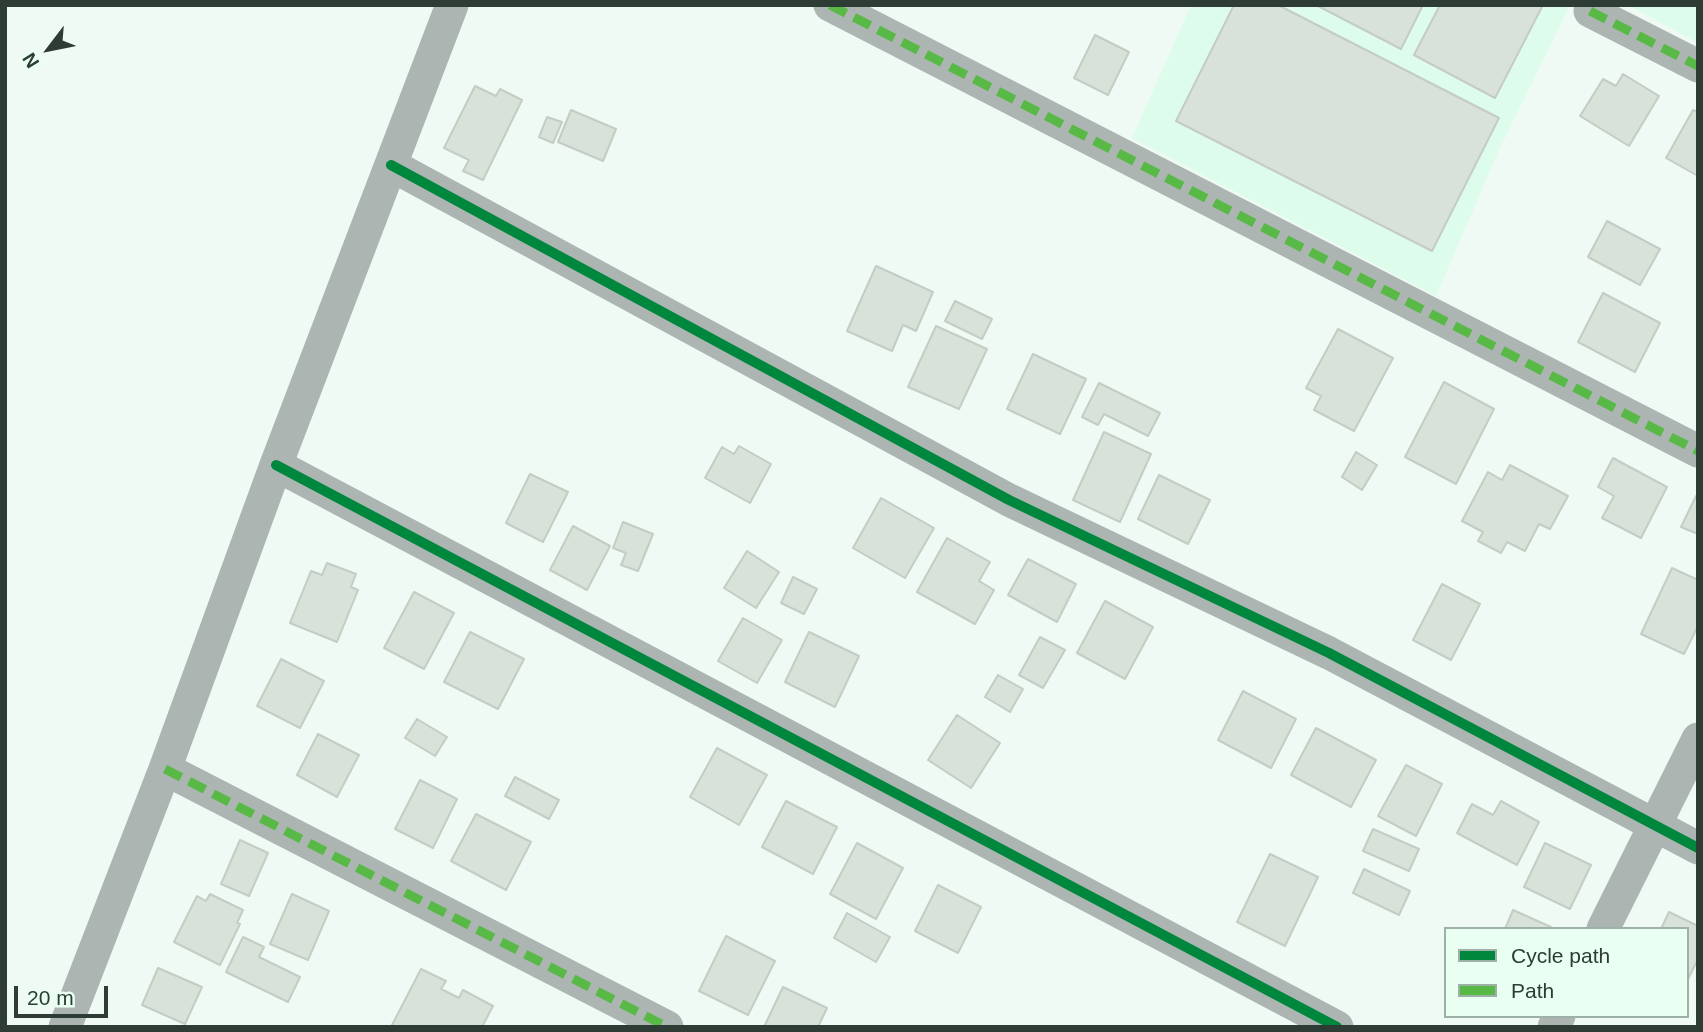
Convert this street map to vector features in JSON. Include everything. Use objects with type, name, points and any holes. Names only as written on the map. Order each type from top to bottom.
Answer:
[{"type":"street","points":[[65,1027],[165,769],[276,465],[452,5]]},
{"type":"street","points":[[830,5],[1698,451]]},
{"type":"street","points":[[1590,11],[1698,66]]},
{"type":"street","points":[[391,165],[1009,500],[1329,653],[1698,848]]},
{"type":"street","points":[[276,465],[1337,1027]]},
{"type":"street","points":[[1604,927],[1698,739]]},
{"type":"street","points":[[165,769],[667,1027]]},
{"type":"shaded area","points":[[1191,5],[1570,5],[1499,150],[1436,296],[1132,138]]},
{"type":"shaded area","points":[[1628,5],[1698,5],[1698,43]]},
{"type":"building","points":[[1234,5],[1278,5],[1499,118],[1432,251],[1176,121]]},
{"type":"building","points":[[1316,5],[1423,5],[1401,49]]},
{"type":"building","points":[[1440,5],[1543,5],[1495,98],[1414,55]]},
{"type":"building","points":[[1095,35],[1129,52],[1108,95],[1074,78]]},
{"type":"building","points":[[1623,74],[1659,96],[1629,146],[1580,116],[1603,79],[1616,86]]},
{"type":"building","points":[[475,86],[496,96],[500,89],[522,100],[483,180],[463,171],[469,160],[444,148]]},
{"type":"building","points":[[571,110],[616,129],[603,161],[558,142]]},
{"type":"building","points":[[1693,110],[1698,112],[1698,176],[1666,158]]},
{"type":"building","points":[[547,117],[562,122],[553,143],[539,137]]},
{"type":"building","points":[[1607,221],[1660,249],[1640,285],[1588,257]]},
{"type":"building","points":[[876,266],[933,292],[916,331],[903,325],[892,351],[847,331]]},
{"type":"building","points":[[1603,293],[1660,323],[1635,372],[1578,342]]},
{"type":"building","points":[[955,301],[992,319],[982,339],[945,321]]},
{"type":"building","points":[[936,326],[987,349],[959,409],[908,387]]},
{"type":"building","points":[[1338,329],[1393,358],[1354,431],[1314,410],[1321,396],[1306,388]]},
{"type":"building","points":[[1033,354],[1086,379],[1060,434],[1007,409]]},
{"type":"building","points":[[1444,382],[1494,409],[1456,484],[1405,457]]},
{"type":"building","points":[[1099,383],[1160,413],[1148,436],[1104,414],[1098,425],[1082,417]]},
{"type":"building","points":[[1104,432],[1151,454],[1120,522],[1073,500]]},
{"type":"building","points":[[739,446],[771,464],[750,503],[705,478],[722,447],[734,454]]},
{"type":"building","points":[[1356,452],[1377,465],[1362,490],[1342,477]]},
{"type":"building","points":[[1613,458],[1667,487],[1641,538],[1602,518],[1614,496],[1598,487]]},
{"type":"building","points":[[1510,465],[1568,496],[1550,529],[1539,524],[1525,551],[1507,542],[1501,553],[1478,541],[1483,532],[1462,521],[1488,472],[1502,480]]},
{"type":"building","points":[[530,474],[568,492],[543,542],[506,523]]},
{"type":"building","points":[[1159,475],[1210,500],[1188,544],[1138,519]]},
{"type":"building","points":[[1698,496],[1698,534],[1681,527]]},
{"type":"building","points":[[881,498],[934,528],[905,578],[853,548]]},
{"type":"building","points":[[623,522],[653,534],[638,571],[621,565],[626,553],[613,548]]},
{"type":"building","points":[[573,526],[610,546],[587,590],[550,570]]},
{"type":"building","points":[[947,538],[990,562],[979,581],[994,590],[975,624],[917,592]]},
{"type":"building","points":[[747,551],[779,572],[756,608],[724,588]]},
{"type":"building","points":[[1028,559],[1076,584],[1057,622],[1008,595]]},
{"type":"building","points":[[327,563],[356,574],[351,587],[358,590],[337,642],[290,623],[311,571],[322,575]]},
{"type":"building","points":[[1672,568],[1698,580],[1698,626],[1684,654],[1641,634]]},
{"type":"building","points":[[793,577],[817,589],[804,614],[781,603]]},
{"type":"building","points":[[1442,584],[1480,604],[1451,660],[1413,640]]},
{"type":"building","points":[[414,592],[454,613],[424,669],[384,648]]},
{"type":"building","points":[[1105,601],[1153,627],[1125,679],[1077,653]]},
{"type":"building","points":[[743,618],[782,640],[757,683],[718,661]]},
{"type":"building","points":[[470,632],[524,659],[498,709],[444,682]]},
{"type":"building","points":[[809,632],[859,656],[835,707],[785,682]]},
{"type":"building","points":[[1040,637],[1065,650],[1043,688],[1019,675]]},
{"type":"building","points":[[281,659],[324,681],[300,728],[257,706]]},
{"type":"building","points":[[998,675],[1023,689],[1010,712],[985,697]]},
{"type":"building","points":[[1243,691],[1296,719],[1271,768],[1218,740]]},
{"type":"building","points":[[957,715],[1000,743],[971,788],[928,760]]},
{"type":"building","points":[[417,719],[447,737],[435,756],[405,738]]},
{"type":"building","points":[[1316,728],[1376,760],[1351,807],[1291,775]]},
{"type":"building","points":[[318,734],[359,755],[337,797],[297,775]]},
{"type":"building","points":[[717,748],[767,775],[739,825],[690,797]]},
{"type":"building","points":[[1406,765],[1442,784],[1416,836],[1378,816]]},
{"type":"building","points":[[515,777],[559,800],[549,819],[505,796]]},
{"type":"building","points":[[420,780],[457,799],[433,848],[395,829]]},
{"type":"building","points":[[786,801],[837,827],[813,874],[762,847]]},
{"type":"building","points":[[1501,801],[1539,822],[1517,865],[1457,833],[1472,804],[1493,815]]},
{"type":"building","points":[[476,814],[531,842],[506,890],[451,861]]},
{"type":"building","points":[[1373,829],[1419,849],[1409,871],[1363,851]]},
{"type":"building","points":[[240,840],[268,853],[249,896],[221,884]]},
{"type":"building","points":[[857,843],[903,868],[876,919],[830,894]]},
{"type":"building","points":[[1545,843],[1591,865],[1570,909],[1524,887]]},
{"type":"building","points":[[1270,854],[1318,877],[1285,946],[1237,922]]},
{"type":"building","points":[[1364,869],[1410,891],[1399,915],[1353,893]]},
{"type":"building","points":[[938,885],[981,907],[958,953],[915,931]]},
{"type":"building","points":[[210,894],[243,910],[237,923],[240,924],[220,965],[174,942],[197,896],[206,901]]},
{"type":"building","points":[[292,894],[329,911],[308,960],[270,944]]},
{"type":"building","points":[[1513,910],[1551,927],[1506,927]]},
{"type":"building","points":[[1669,912],[1698,926],[1698,959],[1689,977],[1689,927],[1662,927]]},
{"type":"building","points":[[847,913],[890,937],[876,962],[834,938]]},
{"type":"building","points":[[726,936],[775,961],[748,1015],[699,991]]},
{"type":"building","points":[[243,937],[264,947],[259,957],[300,977],[288,1002],[226,972]]},
{"type":"building","points":[[158,968],[202,987],[185,1024],[142,1005]]},
{"type":"building","points":[[421,969],[446,981],[441,989],[459,998],[463,990],[493,1006],[482,1027],[391,1027]]},
{"type":"building","points":[[783,987],[827,1008],[818,1027],[764,1027]]},
{"type":"marked path","points":[[830,5],[1698,451]]},
{"type":"marked path","points":[[1590,11],[1698,66]]},
{"type":"marked path","points":[[165,769],[667,1027]]},
{"type":"cycle path","points":[[391,165],[1009,500],[1329,653],[1698,848]]},
{"type":"cycle path","points":[[276,465],[1337,1027]]}]
